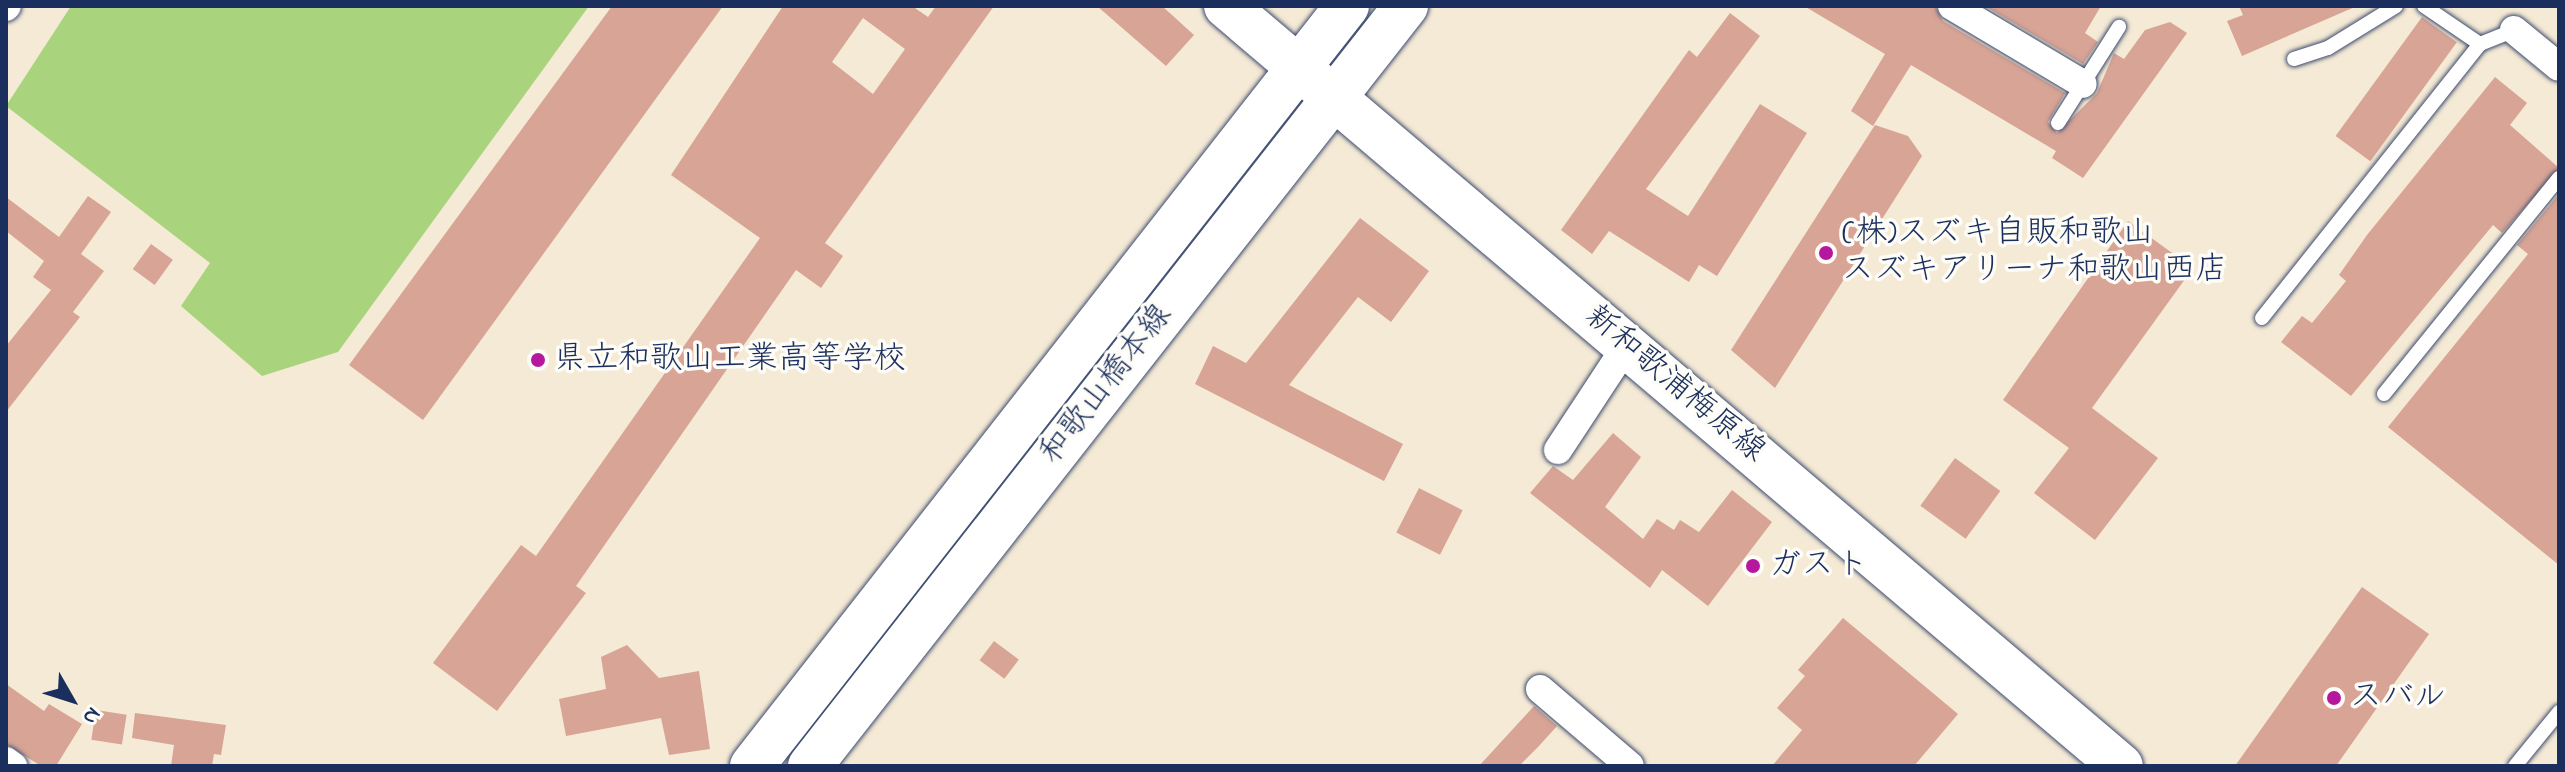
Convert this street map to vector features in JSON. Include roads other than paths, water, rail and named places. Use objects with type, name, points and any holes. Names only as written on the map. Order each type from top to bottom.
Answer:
[{"type":"main road","name":"新和歌浦梅原線","points":[[1226,6],[1329,101],[1627,345],[2121,766]]},
{"type":"main road","name":"和歌山橋本線","points":[[752,766],[1347,6]]},
{"type":"main road","name":"和歌山橋本線","points":[[810,766],[1406,6]]},
{"type":"street","points":[[1952,6],[2083,84]]},
{"type":"street","points":[[2514,30],[2559,67]]},
{"type":"street","points":[[1558,450],[1627,345]]},
{"type":"street","points":[[1540,689],[1630,766]]},
{"type":"street","points":[[6,761],[13,766]]},
{"type":"lane","points":[[2294,59],[2328,48],[2396,6]]},
{"type":"lane","points":[[2424,6],[2480,44]]},
{"type":"lane","points":[[2058,123],[2119,27]]},
{"type":"lane","points":[[2262,318],[2480,44],[2514,30]]},
{"type":"lane","points":[[2384,394],[2559,178]]},
{"type":"lane","points":[[2515,766],[2559,712]]},
{"type":"place","name":"(株)スズキ自販和歌山 スズキアリーナ和歌山西店","points":[[1826,253]]},
{"type":"place","name":"県立和歌山工業高等学校","points":[[538,360]]},
{"type":"place","name":"ガスト","points":[[1753,566]]},
{"type":"place","name":"スバル","points":[[2334,698]]}]
